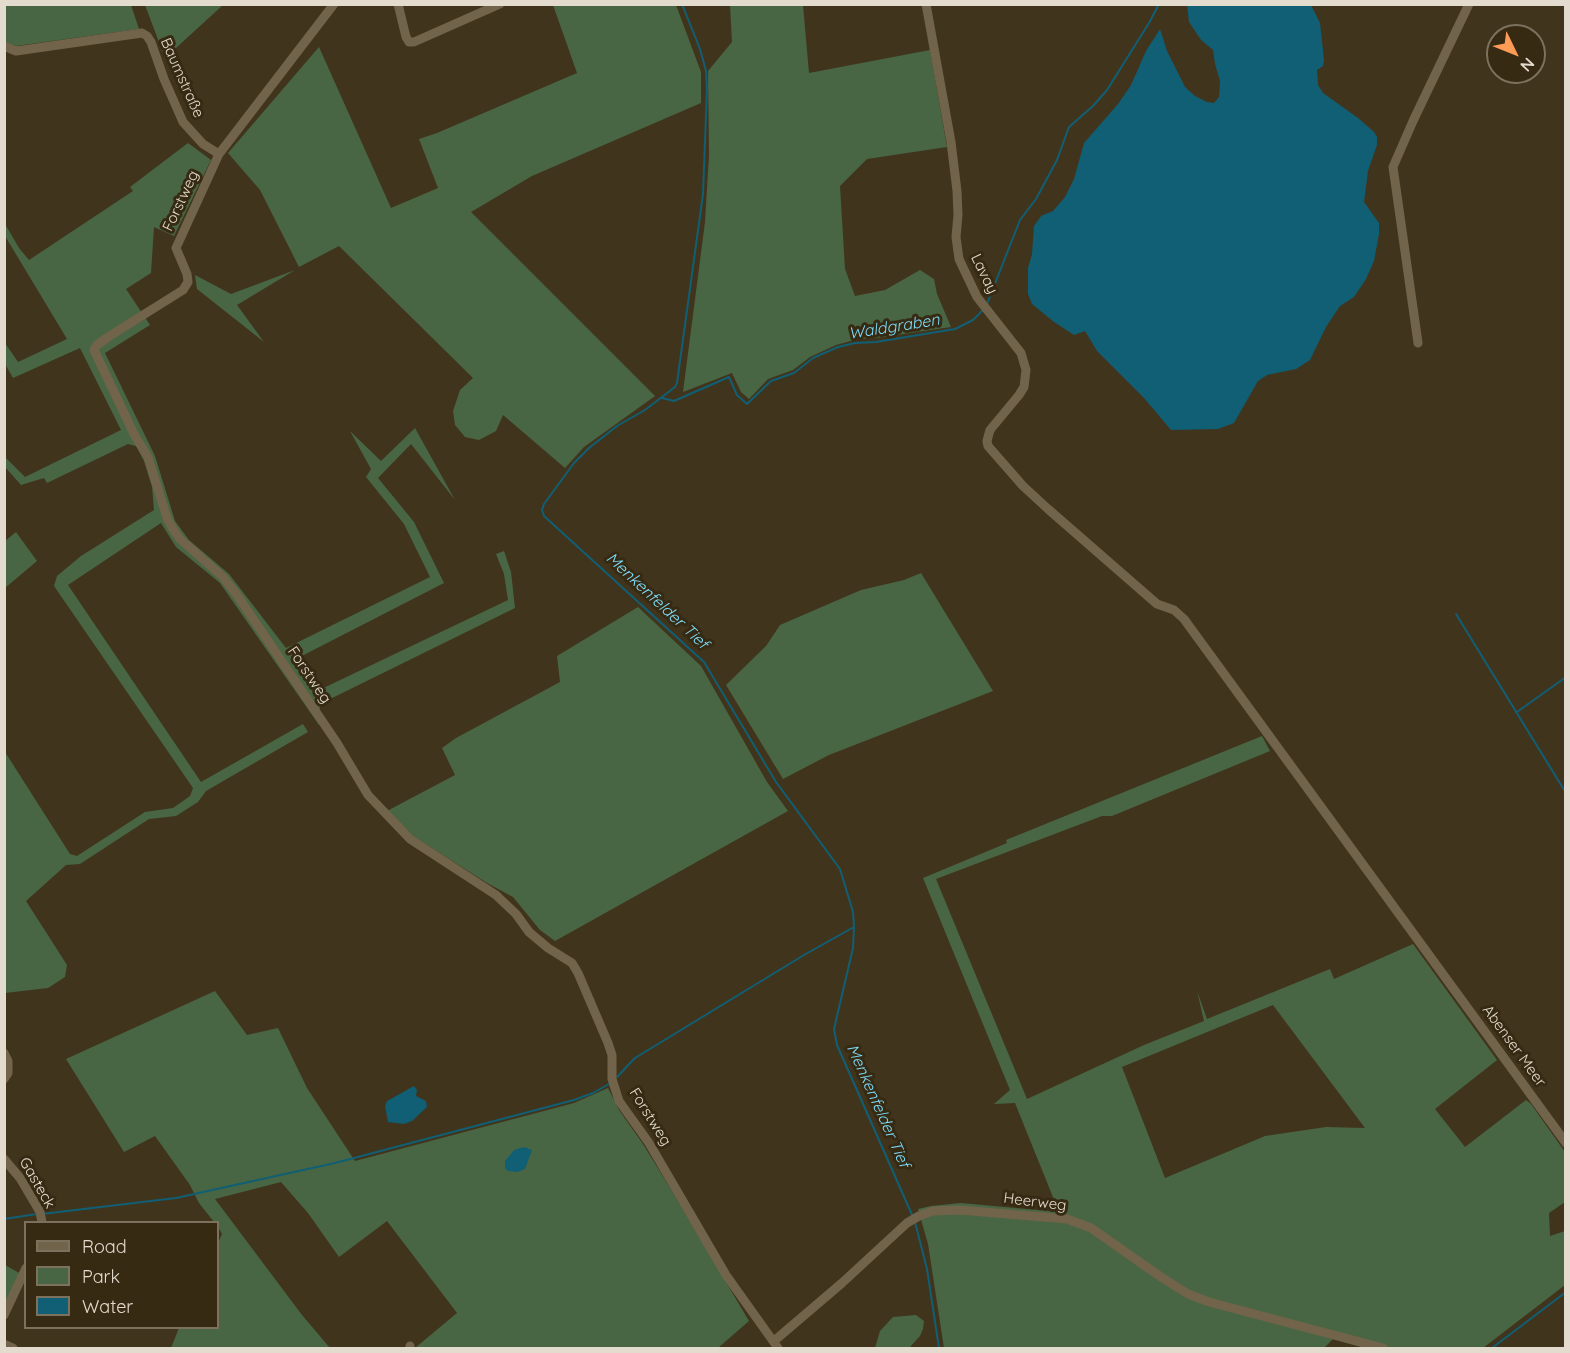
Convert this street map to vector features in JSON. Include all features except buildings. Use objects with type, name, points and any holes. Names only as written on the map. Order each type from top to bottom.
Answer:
[{"type":"street","name":"Forstweg","points":[[334,4],[219,154],[176,248],[187,274],[188,282],[183,290],[108,337],[94,350],[152,467],[167,518],[180,539],[224,577],[337,743],[368,795],[410,839],[501,899],[529,932],[548,948],[572,963],[608,1043],[612,1055],[612,1079],[619,1101],[667,1173],[726,1275],[776,1345]]},
{"type":"street","points":[[398,4],[406,37],[410,42],[500,4]]},
{"type":"street","name":"Lavay","points":[[926,4],[951,142],[957,191],[956,237],[959,259],[977,297],[1021,353],[1026,370],[1024,387],[1013,404],[990,430],[988,446],[1048,509]]},
{"type":"street","points":[[1418,343],[1393,167],[1469,4]]},
{"type":"street","name":"Baumstraße","points":[[4,46],[16,51],[142,33],[147,36],[183,122],[203,144],[219,154]]},
{"type":"street","name":"Abenser Meer","points":[[1048,509],[1157,604],[1174,610],[1184,620],[1566,1143]]},
{"type":"street","points":[[4,1053],[8,1061],[8,1073],[4,1079]]},
{"type":"street","name":"Gasteck","points":[[4,1159],[20,1178],[40,1212],[42,1221]]},
{"type":"street","name":"Heerweg","points":[[776,1345],[907,1223],[933,1211],[960,1210],[1067,1219],[1091,1228],[1188,1294],[1209,1302],[1383,1348]]},
{"type":"street","points":[[4,1315],[24,1272]]},
{"type":"street","points":[[4,1344],[13,1348]]},
{"type":"green space","points":[[5,5],[131,5],[139,29],[16,46],[5,42]]},
{"type":"green space","points":[[145,5],[223,5],[165,58]]},
{"type":"green space","points":[[553,5],[676,5],[701,72],[701,103],[532,176],[471,212],[655,396],[584,447],[565,468],[503,415],[496,431],[479,440],[465,437],[455,425],[453,411],[460,390],[473,378],[339,246],[299,267],[260,190],[228,153],[319,47],[391,208],[438,188],[419,139],[577,73]]},
{"type":"green space","points":[[730,5],[803,5],[809,73],[930,50],[947,147],[867,159],[840,186],[845,269],[855,296],[885,290],[920,270],[934,279],[937,294],[951,327],[858,339],[836,345],[810,357],[793,370],[768,379],[749,399],[741,392],[732,373],[683,392],[705,222],[709,155],[708,71],[732,42]]},
{"type":"green space","points":[[188,143],[211,160],[174,236],[154,227],[151,273],[126,289],[150,325],[105,353],[155,456],[175,521],[189,540],[229,574],[286,648],[430,577],[404,524],[366,477],[371,469],[350,431],[381,461],[415,428],[455,500],[411,444],[378,478],[414,522],[444,583],[294,660],[315,692],[508,600],[504,574],[496,554],[504,551],[511,572],[515,608],[320,704],[319,725],[220,583],[176,547],[161,523],[68,585],[201,782],[303,724],[308,732],[206,791],[198,802],[176,816],[149,819],[80,864],[66,865],[26,901],[67,965],[65,977],[48,988],[5,993],[5,752],[70,854],[77,856],[145,812],[173,808],[190,796],[193,788],[54,586],[57,576],[81,556],[154,510],[152,487],[144,461],[136,446],[128,444],[47,483],[44,478],[21,485],[5,467],[5,457],[25,477],[121,430],[80,348],[13,378],[5,364],[5,343],[18,362],[67,339],[5,236],[4,222],[29,260],[133,191],[130,187]]},
{"type":"green space","points":[[295,270],[237,305],[264,342],[197,289],[195,275],[231,294]]},
{"type":"green space","points":[[16,532],[37,561],[5,588],[5,541]]},
{"type":"green space","points":[[921,573],[993,691],[829,755],[783,779],[726,685],[766,646],[780,625],[861,590],[904,580]]},
{"type":"green space","points":[[638,607],[701,666],[767,782],[788,811],[555,941],[540,930],[513,897],[413,836],[387,811],[455,775],[442,748],[456,738],[560,682],[557,656]]},
{"type":"green space","points":[[1262,736],[1270,751],[1112,816],[1102,816],[936,879],[1027,1099],[1144,1045],[1204,1021],[1197,991],[1207,1019],[1330,969],[1334,979],[1413,944],[1497,1060],[1435,1109],[1465,1147],[1526,1100],[1565,1152],[1565,1202],[1549,1213],[1550,1236],[1565,1231],[1565,1285],[1483,1348],[1364,1348],[1333,1339],[1324,1348],[944,1348],[928,1244],[918,1209],[961,1203],[1059,1212],[1015,1103],[994,1104],[1010,1090],[923,878],[1007,843],[1006,840]],"holes":[[[1273,1005],[1365,1128],[1326,1127],[1265,1136],[1165,1178],[1122,1067]]]},
{"type":"green space","points":[[215,991],[247,1035],[278,1028],[307,1088],[355,1161],[574,1103],[608,1088],[619,1110],[643,1144],[749,1321],[718,1348],[415,1348],[457,1313],[387,1221],[339,1257],[308,1213],[281,1182],[215,1199],[302,1315],[330,1348],[171,1348],[179,1329],[219,1329],[219,1241],[222,1234],[219,1221],[213,1221],[199,1203],[190,1185],[155,1136],[124,1152],[66,1059]]},
{"type":"green space","points":[[5,1265],[21,1274],[5,1307]]},
{"type":"green space","points":[[916,1315],[924,1321],[923,1329],[910,1347],[875,1348],[880,1331],[893,1317]]},
{"type":"water","points":[[1187,5],[1311,5],[1320,23],[1324,60],[1323,66],[1317,70],[1318,85],[1323,93],[1358,118],[1377,137],[1377,145],[1368,171],[1364,202],[1379,223],[1379,234],[1374,261],[1366,279],[1354,297],[1340,306],[1326,327],[1310,360],[1296,369],[1267,375],[1258,381],[1234,423],[1218,429],[1171,430],[1144,398],[1097,351],[1085,331],[1074,335],[1032,304],[1028,294],[1028,268],[1032,254],[1034,226],[1041,216],[1053,211],[1065,197],[1074,179],[1084,143],[1118,104],[1131,85],[1146,51],[1160,29],[1167,51],[1185,87],[1195,96],[1207,102],[1214,103],[1219,97],[1220,81],[1213,50],[1201,40],[1189,22]]},
{"type":"water","points":[[414,1086],[417,1090],[416,1096],[426,1101],[427,1107],[412,1121],[404,1124],[388,1122],[385,1106],[387,1101]]},
{"type":"water","points":[[524,1147],[532,1150],[525,1169],[517,1172],[508,1171],[505,1168],[505,1161],[514,1150]]},
{"type":"waterway","name":"Menkenfelder Tief","points":[[682,4],[700,49],[706,71],[707,89],[703,194],[677,383],[645,410],[617,426],[589,448],[574,463],[542,510],[544,516],[704,662],[776,782],[840,869],[853,912],[854,927],[853,948],[834,1029],[837,1045],[913,1217]]},
{"type":"waterway","name":"Waldgraben","points":[[987,304],[1020,220],[1036,199],[1057,160],[1069,127],[1107,90],[1159,4]]},
{"type":"waterway","name":"Waldgraben","points":[[662,398],[674,401],[729,377],[737,395],[747,404],[771,381],[794,373],[813,358],[838,347],[955,329],[973,320],[982,311]]},
{"type":"waterway","points":[[1456,614],[1566,793]]},
{"type":"waterway","points":[[1517,712],[1566,677]]},
{"type":"waterway","points":[[617,1077],[635,1058],[854,927]]},
{"type":"waterway","points":[[42,1214],[176,1198],[335,1163],[574,1100],[609,1084]]},
{"type":"waterway","points":[[4,1219],[37,1214]]},
{"type":"waterway","name":"Menkenfelder Tief","points":[[915,1222],[927,1269],[939,1348]]},
{"type":"waterway","points":[[1492,1348],[1566,1292]]}]
